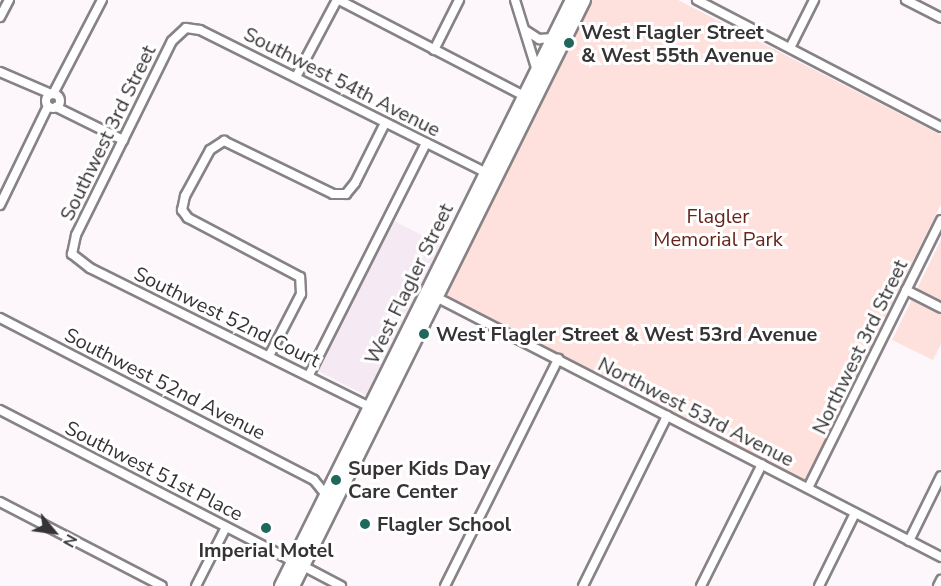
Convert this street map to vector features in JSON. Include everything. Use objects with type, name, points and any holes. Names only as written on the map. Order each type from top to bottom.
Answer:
[{"type":"main road","name":"West Flagler Street","points":[[292,586],[303,541],[370,407],[432,295],[529,99],[537,70],[572,0]]},
{"type":"main road","name":"West Flagler Street","points":[[281,586],[298,564],[366,437],[428,314],[438,271],[471,215],[487,173],[529,99],[540,89],[584,0]]},
{"type":"main road","points":[[537,70],[540,89]]},
{"type":"main road","points":[[366,437],[370,407]]},
{"type":"street","points":[[0,17],[9,0]]},
{"type":"street","points":[[1,199],[102,0]]},
{"type":"street","points":[[296,77],[338,0],[529,99]]},
{"type":"street","points":[[434,50],[459,0]]},
{"type":"street","points":[[515,0],[537,70]]},
{"type":"street","points":[[697,0],[941,127]]},
{"type":"street","points":[[790,48],[814,0]]},
{"type":"street","points":[[906,0],[941,18]]},
{"type":"street","name":"Southwest 54th Avenue","points":[[182,30],[200,30],[487,173]]},
{"type":"street","name":"Southwest 3rd Street","points":[[72,254],[76,235],[172,41],[182,30]]},
{"type":"street","points":[[525,30],[539,39],[554,38]]},
{"type":"street","points":[[0,72],[123,140]]},
{"type":"street","points":[[269,356],[301,294],[301,280],[293,271],[183,213],[185,196],[217,143],[232,143],[333,194],[346,194],[355,183],[385,123]]},
{"type":"street","points":[[309,375],[426,142]]},
{"type":"street","name":"Northwest 3rd Street","points":[[808,488],[941,220]]},
{"type":"street","name":"Southwest 52nd Court","points":[[72,254],[90,268],[370,407]]},
{"type":"street","points":[[906,290],[941,308]]},
{"type":"street","name":"Northwest 53rd Avenue","points":[[432,295],[941,557]]},
{"type":"street","name":"Southwest 52nd Avenue","points":[[0,318],[314,480],[327,495]]},
{"type":"street","points":[[445,586],[558,359]]},
{"type":"street","name":"Southwest 51st Place","points":[[0,410],[341,586]]},
{"type":"street","points":[[583,586],[667,416]]},
{"type":"street","points":[[701,586],[762,464]]},
{"type":"street","points":[[909,540],[941,476]]},
{"type":"street","name":"Southwest 52nd Avenue","points":[[314,480],[333,481]]},
{"type":"street","points":[[0,502],[162,586]]},
{"type":"street","points":[[819,586],[855,513]]},
{"type":"street","points":[[196,586],[226,526]]},
{"type":"street","points":[[938,586],[941,580]]},
{"type":"shaded area","points":[[392,220],[446,248],[370,397],[316,370]]},
{"type":"green space","name":"Flagler Memorial Park","points":[[592,0],[678,0],[941,135],[941,204],[805,481],[446,295]]},
{"type":"green space","points":[[941,240],[941,344],[933,360],[892,340]]},
{"type":"place","name":"West Flagler Street & West 55th Avenue","points":[[569,43]]},
{"type":"place","name":"West Flagler Street & West 53rd Avenue","points":[[424,334]]},
{"type":"place","name":"Super Kids Day Care Center","points":[[336,480]]},
{"type":"place","name":"Flagler School","points":[[365,524]]},
{"type":"place","name":"Imperial Motel","points":[[266,528]]}]
